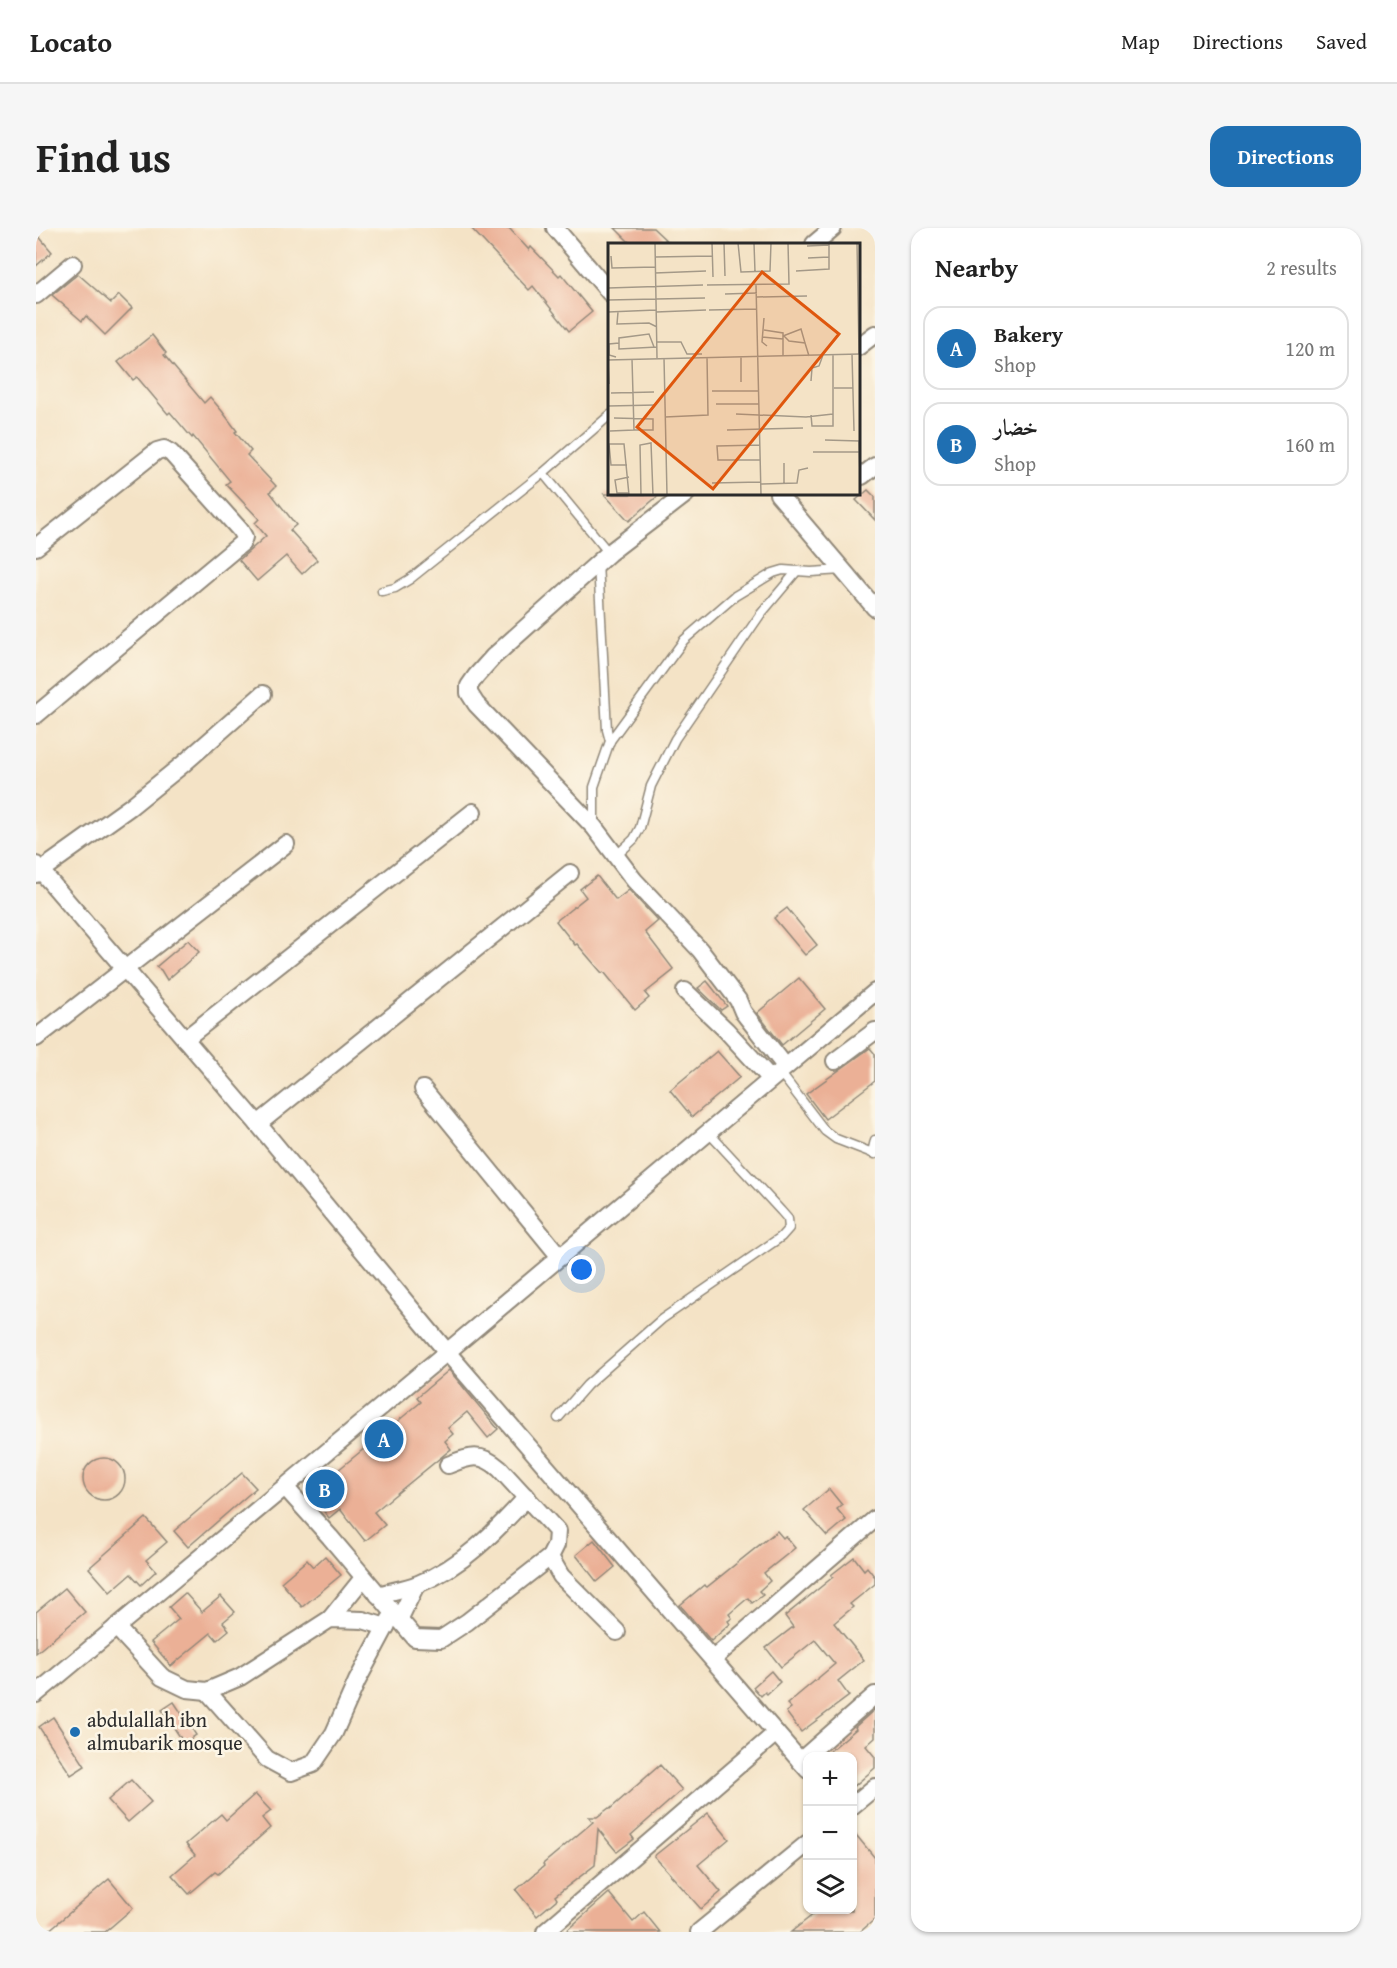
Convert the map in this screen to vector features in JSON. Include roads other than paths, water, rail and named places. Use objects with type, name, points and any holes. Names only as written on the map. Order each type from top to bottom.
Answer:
[{"type":"street","points":[[555,228],[608,292]]},
{"type":"street","points":[[815,243],[833,228]]},
{"type":"street","points":[[36,295],[73,264]]},
{"type":"street","points":[[860,345],[875,333]]},
{"type":"street","points":[[36,547],[157,450],[164,449],[171,453],[244,537],[242,543],[36,715]]},
{"type":"street","points":[[685,495],[604,558],[493,657],[469,686],[470,693],[481,710],[594,826],[634,880],[700,950],[738,1000],[778,1071]]},
{"type":"street","points":[[779,495],[875,608]]},
{"type":"street","points":[[263,694],[130,807],[37,870],[258,1124],[447,1352],[803,1764]]},
{"type":"street","points":[[185,1039],[473,812]]},
{"type":"street","points":[[36,1038],[286,844]]},
{"type":"street","points":[[258,1124],[570,873]]},
{"type":"street","points":[[685,991],[726,1030],[778,1071]]},
{"type":"street","points":[[36,1694],[875,992]]},
{"type":"street","points":[[835,1061],[875,1031]]},
{"type":"street","points":[[423,1089],[560,1257]]},
{"type":"street","points":[[285,1487],[378,1594],[393,1620],[415,1638],[441,1639],[467,1622],[550,1557],[556,1545],[557,1531],[493,1462],[481,1457],[468,1457],[448,1465]]},
{"type":"street","points":[[378,1594],[416,1585],[453,1567],[497,1530],[527,1497]]},
{"type":"street","points":[[713,1659],[875,1519]]},
{"type":"street","points":[[550,1557],[561,1576],[617,1632]]},
{"type":"street","points":[[116,1627],[162,1677],[186,1689],[207,1691],[240,1677],[330,1619],[363,1578]]},
{"type":"street","points":[[207,1691],[267,1759],[291,1772],[313,1764],[334,1733],[357,1681],[416,1585]]},
{"type":"street","points":[[330,1619],[393,1620]]},
{"type":"street","points":[[817,1752],[875,1695]]},
{"type":"street","points":[[547,1932],[776,1733]]},
{"type":"street","points":[[857,1802],[875,1787]]},
{"type":"street","points":[[699,1932],[803,1846]]},
{"type":"lane","points":[[382,591],[403,585],[543,473],[608,416]]},
{"type":"lane","points":[[543,473],[604,558],[607,730],[610,741]]},
{"type":"lane","points":[[594,826],[594,787],[610,741],[684,640],[735,596],[773,573],[783,570],[843,570]]},
{"type":"lane","points":[[616,856],[634,839],[640,828],[651,786],[675,739],[760,615],[797,571]]},
{"type":"lane","points":[[778,1071],[825,1131],[836,1139],[874,1154],[875,1140]]},
{"type":"lane","points":[[558,1418],[587,1385],[663,1319],[781,1237],[789,1228],[788,1219],[781,1210],[708,1132]]},
{"type":"place","name":"Bakery","points":[[384,1439]]},
{"type":"place","name":"خضار","points":[[325,1489]]},
{"type":"place","name":"abdulallah ibn almubarik mosque","points":[[75,1732]]}]
